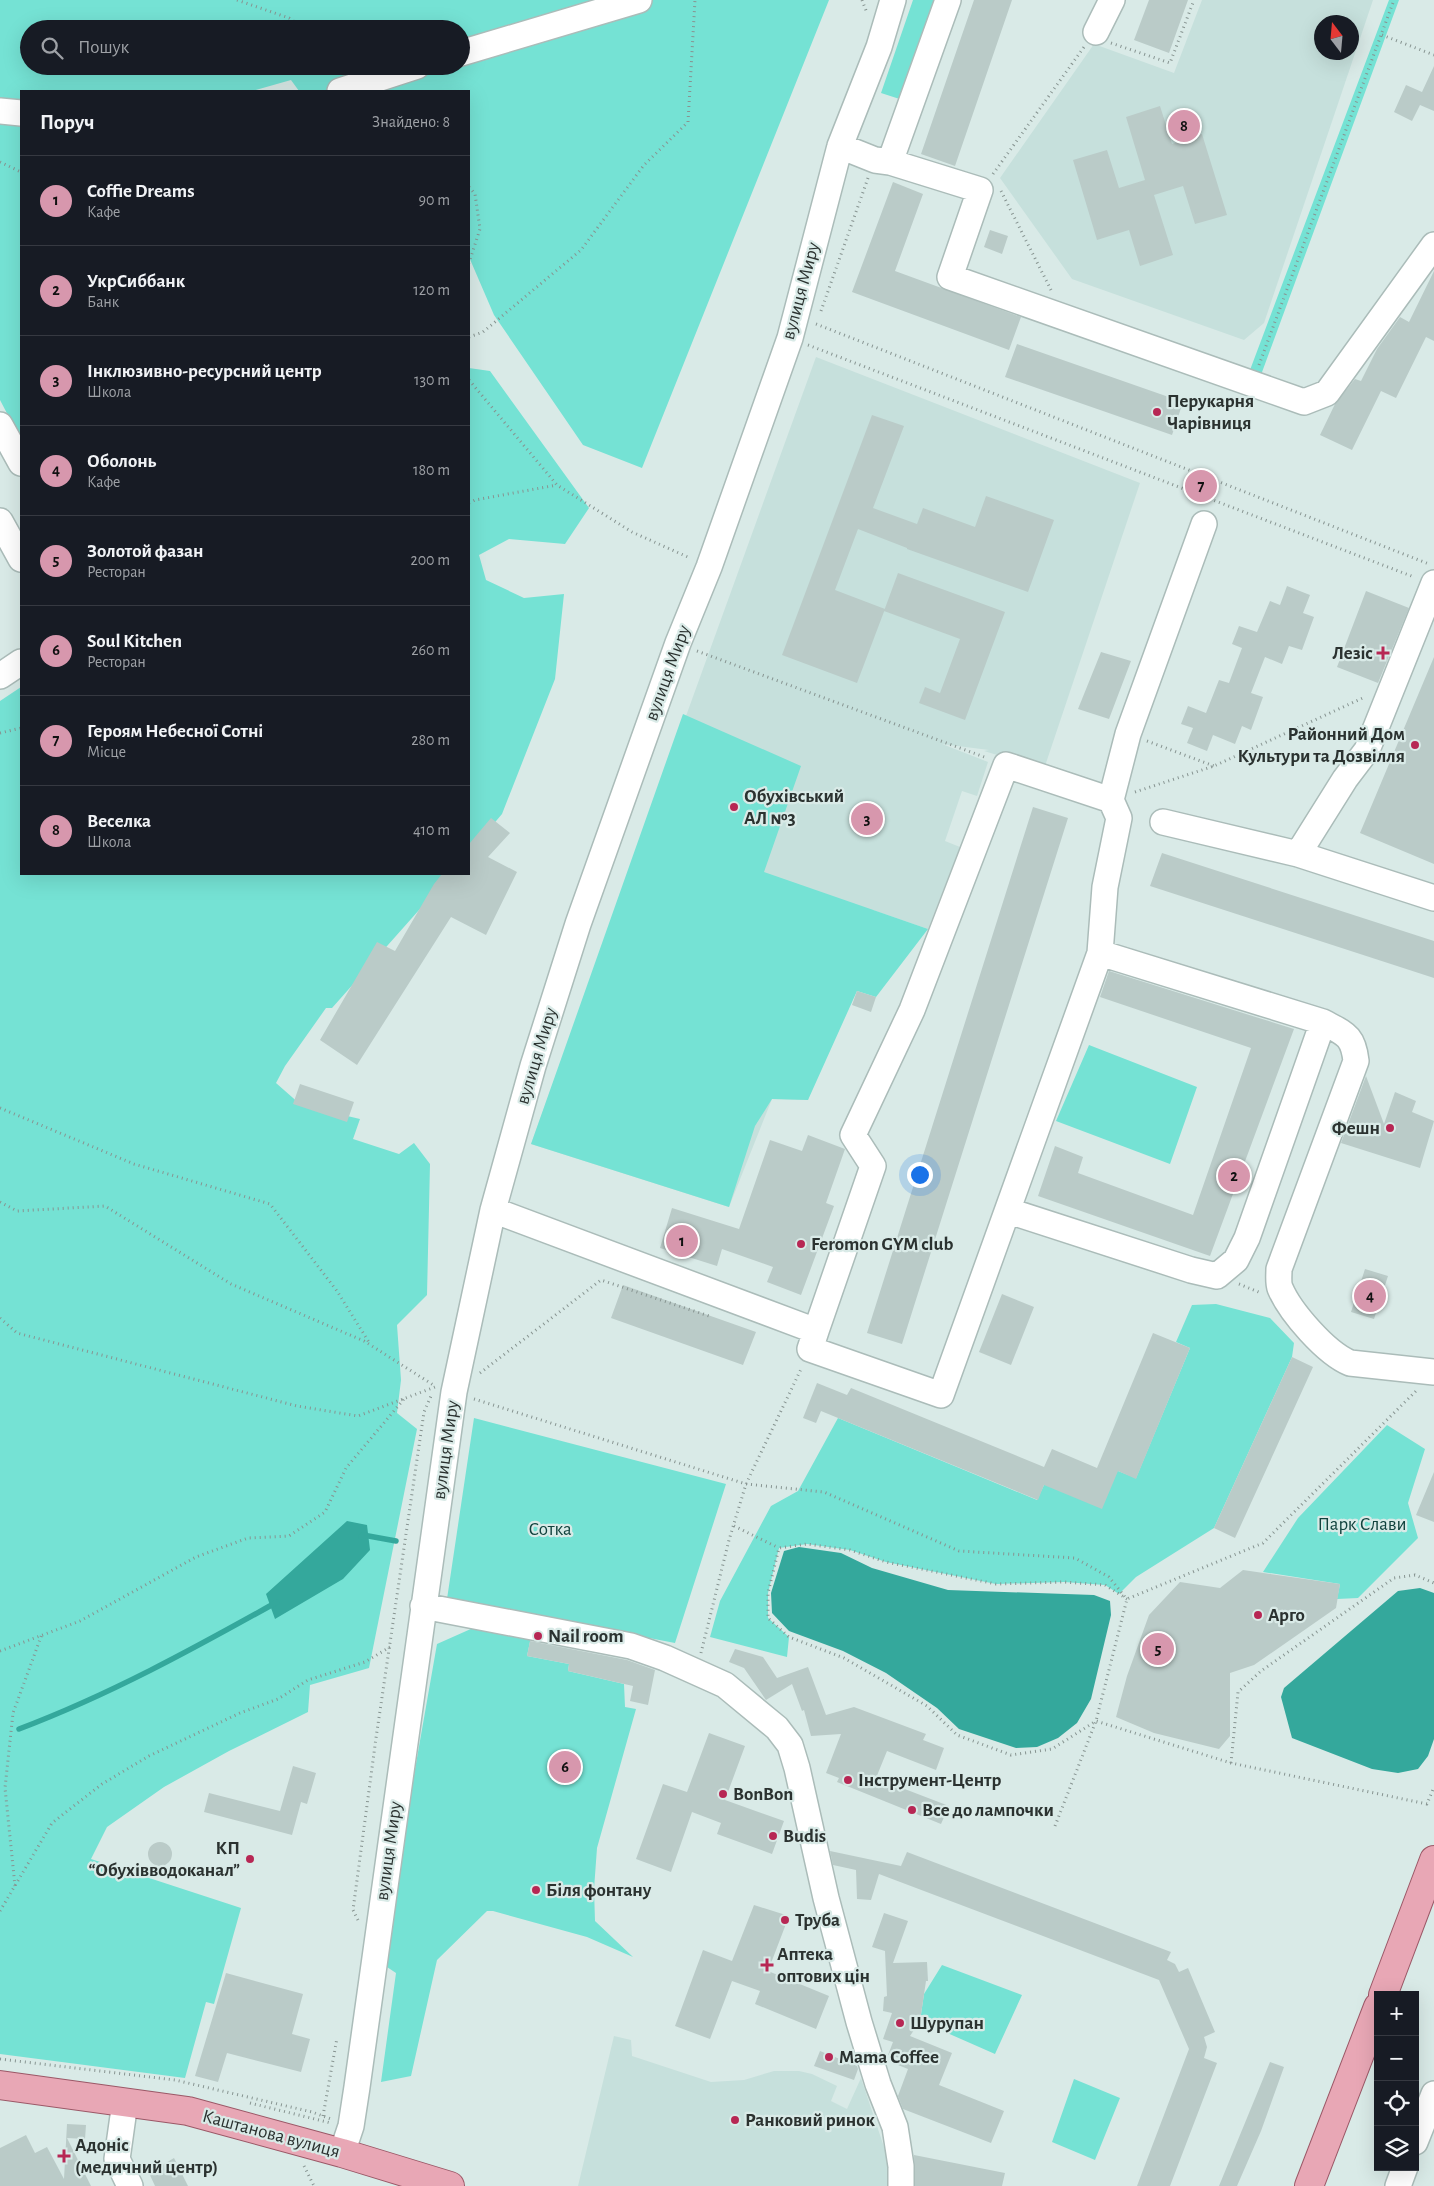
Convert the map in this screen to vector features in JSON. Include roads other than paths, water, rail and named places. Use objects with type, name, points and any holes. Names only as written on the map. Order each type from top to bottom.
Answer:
[{"type":"main road","points":[[1384,1991],[1434,1860]]},
{"type":"main road","points":[[1310,2186],[1374,2018]]},
{"type":"main road","name":"Каштанова вулиця","points":[[0,2085],[188,2111],[342,2153],[450,2186]]},
{"type":"street","points":[[470,50],[639,0]]},
{"type":"street","name":"вулиця Миру","points":[[342,2153],[351,2126],[357,2087],[423,1606],[445,1389],[532,1066],[578,924],[678,643],[709,567],[790,338],[840,146],[880,47],[894,0]]},
{"type":"street","points":[[883,161],[948,0]]},
{"type":"street","points":[[1096,32],[1112,0]]},
{"type":"street","points":[[343,90],[389,75]]},
{"type":"street","points":[[0,112],[20,113]]},
{"type":"street","points":[[840,146],[883,161],[986,183],[950,277],[1304,402],[1327,394],[1434,246]]},
{"type":"street","points":[[0,425],[20,461]]},
{"type":"street","points":[[0,521],[20,557]]},
{"type":"street","points":[[493,1210],[813,1340],[941,1395],[1009,1211],[1100,953],[1105,887],[1119,818],[1111,800],[1128,734],[1204,524]]},
{"type":"street","points":[[1298,854],[1345,779],[1367,750],[1393,684],[1432,595]]},
{"type":"street","points":[[0,676],[20,663]]},
{"type":"street","points":[[813,1340],[873,1166],[853,1135],[912,1010],[1006,765],[1111,800]]},
{"type":"street","points":[[1163,822],[1298,854],[1434,898]]},
{"type":"street","points":[[1100,953],[1323,1022],[1344,1033],[1354,1045],[1356,1061],[1280,1268],[1279,1286],[1289,1304],[1338,1358],[1350,1363],[1427,1379]]},
{"type":"street","points":[[1009,1211],[1191,1270],[1217,1276],[1236,1260],[1247,1238],[1323,1022]]},
{"type":"street","points":[[423,1606],[630,1646],[664,1658],[724,1685],[777,1728],[790,1744],[812,1829],[826,1898],[860,2022],[878,2084],[896,2127],[901,2166],[901,2186]]},
{"type":"street","points":[[1419,2132],[1434,2094]]},
{"type":"street","points":[[126,2102],[117,2159],[130,2186]]},
{"type":"street","points":[[1398,2186],[1404,2171]]},
{"type":"water","points":[[347,1521],[367,1525],[370,1550],[343,1579],[275,1619],[266,1594]]},
{"type":"water","points":[[799,1547],[841,1553],[872,1568],[948,1590],[1094,1595],[1110,1601],[1111,1615],[1091,1699],[1077,1723],[1058,1738],[1037,1747],[1016,1748],[959,1729],[937,1708],[886,1673],[843,1651],[789,1631],[772,1613],[771,1593],[784,1551]]},
{"type":"water","points":[[1420,1588],[1434,1593],[1434,1739],[1428,1756],[1418,1769],[1398,1773],[1372,1769],[1292,1738],[1281,1697],[1284,1688],[1398,1591]]},
{"type":"waterway","points":[[361,1537],[363,1535],[396,1541]]},
{"type":"waterway","points":[[19,1729],[118,1686],[182,1654],[277,1602]]},
{"type":"place","name":"Веселка","points":[[1184,126]]},
{"type":"place","name":"Перукарня Чарівниця","points":[[1157,412]]},
{"type":"place","name":"Героям Небесної Сотні","points":[[1201,486]]},
{"type":"place","name":"Лезіс","points":[[1383,653]]},
{"type":"place","name":"Районний Дом Культури та Дозвілля","points":[[1415,745]]},
{"type":"place","name":"Обухівський АЛ №3","points":[[734,807]]},
{"type":"place","name":"Інклюзивно-ресурсний центр","points":[[867,819]]},
{"type":"place","name":"Фешн","points":[[1390,1128]]},
{"type":"place","name":"УкрСиббанк","points":[[1234,1176]]},
{"type":"place","name":"Coffie Dreams","points":[[682,1241]]},
{"type":"place","name":"Feromon GYM club","points":[[801,1244]]},
{"type":"place","name":"Оболонь","points":[[1370,1296]]},
{"type":"place","name":"Арго","points":[[1258,1615]]},
{"type":"place","name":"Nail room","points":[[538,1636]]},
{"type":"place","name":"Золотой фазан","points":[[1158,1649]]},
{"type":"place","name":"Soul Kitchen","points":[[565,1767]]},
{"type":"place","name":"Інструмент-Центр","points":[[848,1780]]},
{"type":"place","name":"BonBon","points":[[723,1794]]},
{"type":"place","name":"Все до лампочки","points":[[912,1810]]},
{"type":"place","name":"Budis","points":[[773,1836]]},
{"type":"place","name":"КП “Обухівводоканал”","points":[[250,1859]]},
{"type":"place","name":"Біля фонтану","points":[[536,1890]]},
{"type":"place","name":"Труба","points":[[785,1920]]},
{"type":"place","name":"Аптека оптових цін","points":[[767,1965]]},
{"type":"place","name":"Шурупан","points":[[900,2023]]},
{"type":"place","name":"Mama Coffee","points":[[829,2057]]},
{"type":"place","name":"Ранковий ринок","points":[[735,2120]]},
{"type":"place","name":"Адоніс (медичний центр)","points":[[64,2156]]},
{"type":"park label","name":"Парк Слави","points":[[1362,1524]]},
{"type":"park label","name":"Сотка","points":[[550,1529]]}]
